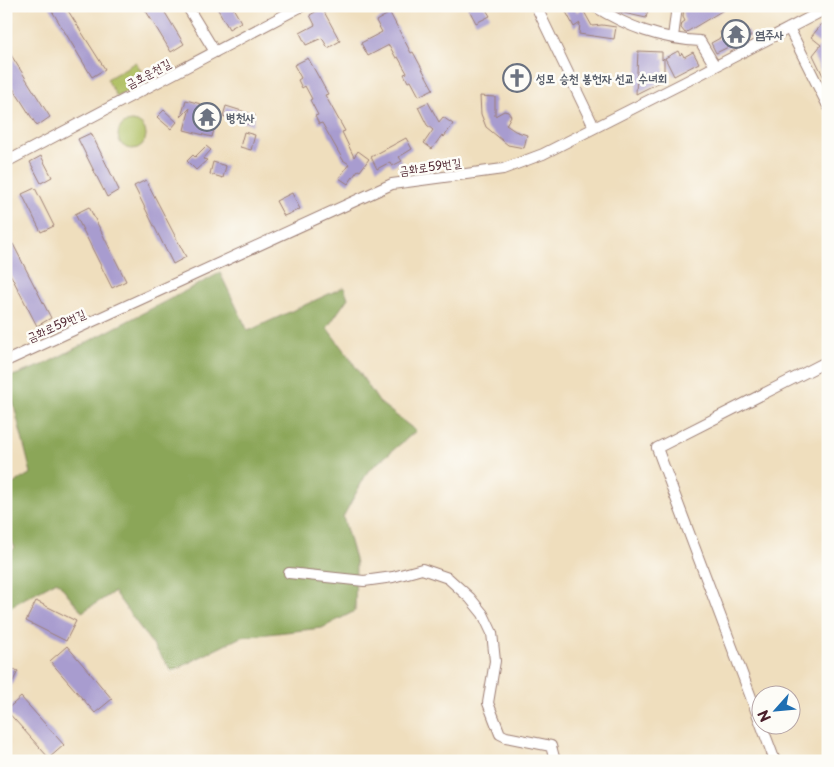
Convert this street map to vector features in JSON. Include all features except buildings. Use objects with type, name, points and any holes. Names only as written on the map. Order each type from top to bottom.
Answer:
[{"type":"street","points":[[187,6],[215,52]]},
{"type":"street","name":"금호운천길","points":[[6,162],[302,6]]},
{"type":"street","points":[[536,6],[594,128]]},
{"type":"street","points":[[594,6],[622,23],[644,31],[700,41],[715,66]]},
{"type":"street","points":[[674,37],[677,6]]},
{"type":"street","name":"금화로59번길","points":[[6,361],[392,184],[503,169],[542,154],[828,8]]},
{"type":"street","points":[[790,28],[828,106]]},
{"type":"street","points":[[775,761],[657,448],[828,361]]},
{"type":"street","points":[[289,573],[364,581],[393,577],[422,568],[448,578],[470,598],[483,614],[492,633],[495,661],[488,702],[500,734],[506,737],[551,746],[555,761]]},
{"type":"green space","points":[[136,62],[146,80],[117,97],[107,79]]},
{"type":"green space","points":[[132,121],[142,125],[146,135],[142,145],[132,149],[122,145],[118,135],[122,125]]},
{"type":"green space","points":[[220,273],[248,331],[344,287],[348,298],[327,328],[379,402],[416,431],[368,471],[343,517],[356,563],[355,611],[322,628],[241,637],[172,671],[114,592],[82,612],[57,581],[16,603],[6,613],[6,557],[15,547],[6,534],[6,488],[31,473],[7,378],[43,365]]},
{"type":"place","name":"염주사","points":[[736,34]]},
{"type":"place","name":"성모 승천 봉헌자 선교 수녀회","points":[[517,78]]},
{"type":"place","name":"병천사","points":[[207,117]]}]
